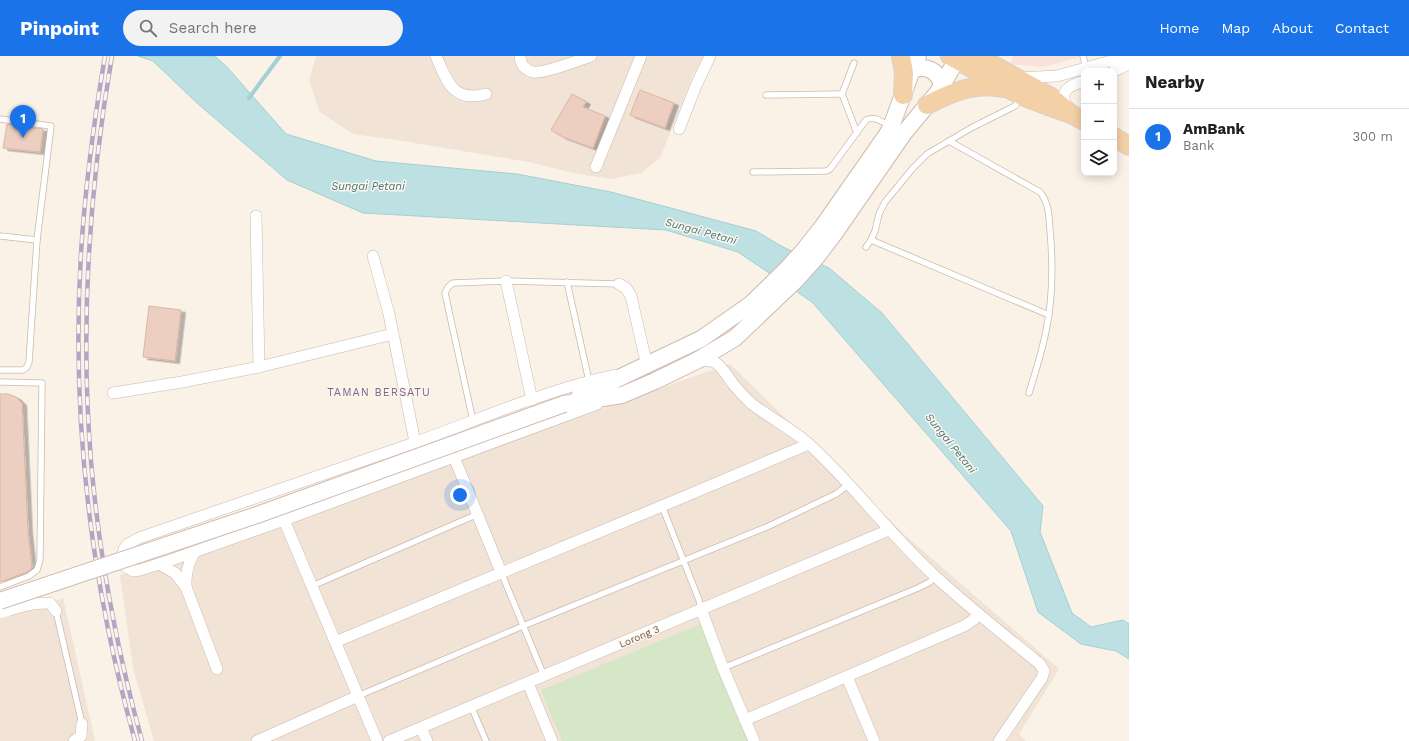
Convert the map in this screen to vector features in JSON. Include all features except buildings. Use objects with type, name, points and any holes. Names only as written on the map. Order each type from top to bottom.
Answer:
[{"type":"main road","points":[[977,56],[1017,88]]},
{"type":"main road","points":[[955,57],[1017,88],[1048,106],[1078,117]]},
{"type":"main road","points":[[903,96],[904,74],[910,61]]},
{"type":"main road","points":[[928,105],[949,94],[973,87],[994,86],[1017,88]]},
{"type":"main road","points":[[1117,139],[1129,146]]},
{"type":"street","points":[[436,56],[448,82],[456,91],[464,96],[475,97],[486,94]]},
{"type":"street","points":[[520,56],[520,61],[524,66],[533,72],[544,71],[591,56]]},
{"type":"street","points":[[596,166],[641,56]]},
{"type":"street","points":[[680,128],[695,88],[710,56]]},
{"type":"street","points":[[629,374],[618,374],[589,381],[532,400],[139,538],[128,544],[124,549],[123,561],[125,566],[133,571],[194,553],[655,381],[698,360],[735,338],[786,270],[928,105],[942,85],[955,57]]},
{"type":"street","points":[[1086,68],[1110,61],[1129,58]]},
{"type":"street","points":[[910,61],[931,70],[940,79],[942,85]]},
{"type":"street","points":[[1117,70],[1129,64]]},
{"type":"street","points":[[1017,88],[1081,69]]},
{"type":"street","points":[[1078,117],[1064,101],[1065,92],[1067,89],[1081,82]]},
{"type":"street","points":[[869,172],[891,127],[903,96]]},
{"type":"street","points":[[256,216],[259,367]]},
{"type":"street","points":[[373,256],[389,314],[415,442]]},
{"type":"street","points":[[506,281],[532,400]]},
{"type":"street","points":[[619,284],[626,288],[631,296],[647,366]]},
{"type":"street","points":[[0,601],[257,515],[564,404],[613,380],[647,366],[756,309]]},
{"type":"street","points":[[113,393],[182,382],[259,367],[393,334]]},
{"type":"street","points":[[698,360],[716,363],[751,403],[790,428],[809,444],[889,530],[935,576],[978,615],[1040,664],[1044,671],[1042,678],[1001,740]]},
{"type":"street","points":[[564,404],[622,394]]},
{"type":"street","points":[[335,642],[809,444]]},
{"type":"street","points":[[454,457],[501,572]]},
{"type":"street","points":[[284,520],[377,741]]},
{"type":"street","name":"Lorong 3","points":[[389,741],[889,530]]},
{"type":"street","points":[[194,553],[189,561],[185,577],[186,587],[217,670]]},
{"type":"street","points":[[159,564],[175,573],[186,587]]},
{"type":"street","points":[[0,613],[17,607],[41,602],[50,603],[56,611]]},
{"type":"street","points":[[701,609],[723,668],[754,741]]},
{"type":"street","points":[[745,720],[964,626],[978,615]]},
{"type":"street","points":[[846,677],[874,741]]},
{"type":"street","points":[[528,683],[552,741]]},
{"type":"street","points":[[257,741],[358,696]]},
{"type":"street","points":[[74,741],[81,736],[82,724]]},
{"type":"street","points":[[421,728],[426,741]]},
{"type":"lane","points":[[1083,56],[1086,68]]},
{"type":"lane","points":[[854,63],[842,94],[857,133]]},
{"type":"lane","points":[[866,247],[875,231],[879,214],[885,202],[913,168],[927,154],[971,128],[1015,106],[1017,88]]},
{"type":"lane","points":[[766,95],[842,94]]},
{"type":"lane","points":[[753,172],[826,171],[830,169],[866,120],[871,118],[877,119],[891,127]]},
{"type":"lane","points":[[0,119],[51,126],[37,240],[29,362],[27,367],[23,370],[0,370]]},
{"type":"lane","points":[[949,141],[1040,192],[1045,199],[1048,214],[1052,282],[1047,330],[1029,394]]},
{"type":"lane","points":[[0,236],[37,240]]},
{"type":"lane","points":[[871,240],[1048,315]]},
{"type":"lane","points":[[473,421],[445,293],[448,286],[453,283],[506,281],[619,284]]},
{"type":"lane","points":[[567,282],[589,381]]},
{"type":"lane","points":[[0,382],[42,383],[40,560],[37,570],[29,576],[0,587]]},
{"type":"lane","points":[[358,696],[523,626],[769,526],[836,494],[848,485]]},
{"type":"lane","points":[[662,506],[699,600],[701,609]]},
{"type":"lane","points":[[312,586],[478,514]]},
{"type":"lane","points":[[501,572],[544,676]]},
{"type":"lane","points":[[723,668],[918,588],[930,582],[935,576]]},
{"type":"lane","points":[[56,611],[82,724]]},
{"type":"lane","points":[[471,706],[486,741]]},
{"type":"shaded area","points":[[316,56],[704,56],[694,73],[660,158],[641,173],[611,179],[573,173],[529,162],[353,134],[320,112],[309,81]]},
{"type":"shaded area","points":[[1013,56],[1084,56],[1043,67],[1010,64]]},
{"type":"shaded area","points":[[730,364],[906,536],[1059,669],[1019,734],[1026,741],[154,741],[133,668],[120,575]]},
{"type":"shaded area","points":[[63,598],[95,741],[0,741],[0,620]]},
{"type":"green space","points":[[701,624],[748,741],[562,741],[541,690]]},
{"type":"water","name":"Sungai Petani","points":[[138,56],[215,56],[227,67],[286,134],[376,161],[517,174],[611,192],[756,231],[783,247],[829,268],[882,313],[1043,506],[1040,532],[1072,613],[1091,627],[1123,620],[1129,624],[1129,659],[1116,651],[1081,644],[1038,612],[1011,531],[812,302],[738,252],[666,230],[363,213],[287,180],[197,103],[153,61]]},
{"type":"waterway","points":[[249,98],[280,56]]},
{"type":"railway","points":[[105,56],[90,154],[83,228],[79,315],[79,376],[82,438],[96,560],[107,621],[135,741]]},
{"type":"railway","points":[[112,56],[97,156],[92,207],[86,359],[88,410],[94,496],[104,567],[117,637],[142,741]]},
{"type":"place","name":"AmBank","points":[[23,138]]},
{"type":"district","name":"TAMAN BERSATU","points":[[379,392]]}]
